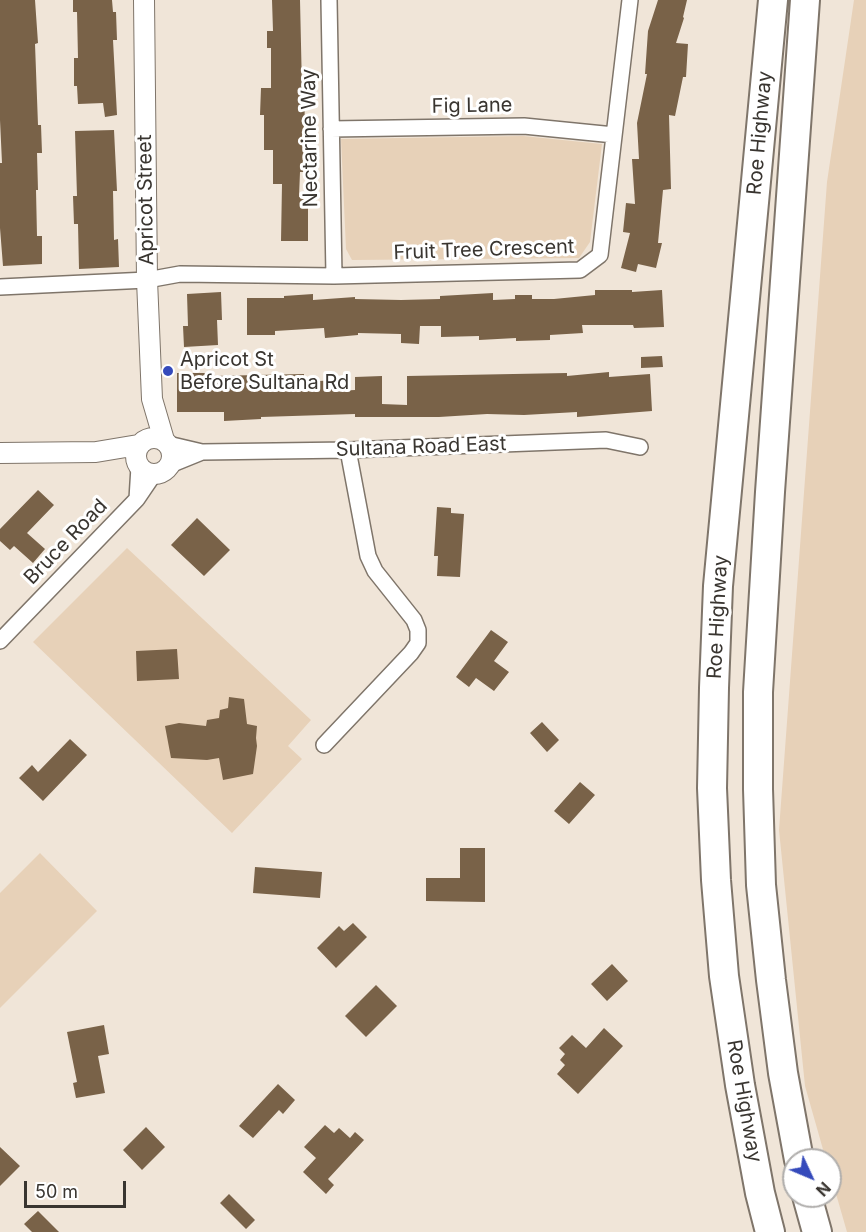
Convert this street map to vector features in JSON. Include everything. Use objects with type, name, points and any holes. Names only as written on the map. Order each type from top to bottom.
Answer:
[{"type":"highway","points":[[766,68],[767,0]]},
{"type":"highway","name":"Roe Highway","points":[[770,1232],[760,1193],[740,1085],[724,976],[716,880],[712,788],[718,586],[773,0]]},
{"type":"highway","name":"Roe Highway","points":[[797,1148],[783,1073],[761,885],[758,692],[805,0]]},
{"type":"highway","points":[[797,114],[821,0]]},
{"type":"highway","points":[[810,1208],[817,1232]]},
{"type":"street","name":"Apricot Street","points":[[144,0],[147,280],[152,399],[147,459]]},
{"type":"street","name":"Nectarine Way","points":[[329,0],[334,276]]},
{"type":"street","name":"Fruit Tree Crescent","points":[[0,287],[147,280],[180,274],[334,276],[580,270],[600,255],[630,0]]},
{"type":"street","name":"Fig Lane","points":[[331,129],[524,126],[614,135]]},
{"type":"street","name":"Apricot Street","points":[[152,399],[166,442]]},
{"type":"street","points":[[0,453],[96,452],[147,459],[150,438],[159,438],[166,442]]},
{"type":"street","name":"Sultana Road East","points":[[147,459],[202,452],[348,450],[606,440],[640,447]]},
{"type":"street","name":"Sultana Road East","points":[[166,442],[202,452]]},
{"type":"street","points":[[324,745],[418,643],[418,630],[414,620],[375,572],[368,556],[348,450]]},
{"type":"street","name":"Bruce Road","points":[[0,641],[137,499],[147,459]]},
{"type":"shaded area","points":[[854,0],[866,0],[866,1232],[847,1232],[840,1208],[842,1208],[842,1148],[823,1148],[805,1086],[779,830],[827,182]]},
{"type":"shaded area","points":[[523,136],[602,144],[590,242],[579,258],[352,260],[346,249],[341,139]]},
{"type":"shaded area","points":[[127,548],[311,720],[288,746],[302,759],[232,833],[33,642]]},
{"type":"shaded area","points":[[40,853],[97,911],[0,1008],[0,893]]},
{"type":"building","points":[[0,0],[35,0],[38,43],[35,44],[38,125],[41,125],[42,153],[37,153],[37,236],[42,236],[42,264],[3,266],[0,228],[0,163],[2,163]]},
{"type":"building","points":[[73,0],[112,0],[113,12],[116,12],[117,40],[113,40],[117,115],[105,117],[103,103],[78,104],[77,86],[74,86],[74,58],[78,58],[77,12],[73,12]]},
{"type":"building","points":[[272,0],[300,0],[302,89],[305,89],[306,172],[300,172],[299,197],[308,197],[308,241],[281,241],[282,184],[273,184],[273,150],[264,150],[264,115],[260,115],[261,88],[271,88],[271,48],[267,48],[267,31],[273,31]]},
{"type":"building","points":[[658,0],[687,0],[676,43],[688,44],[686,77],[683,77],[675,116],[669,115],[671,189],[663,190],[658,243],[662,243],[656,268],[638,264],[636,272],[621,268],[630,233],[623,232],[626,203],[635,204],[632,159],[639,159],[637,123],[647,74],[645,74],[648,31]]},
{"type":"building","points":[[114,130],[117,191],[113,191],[114,240],[118,239],[119,267],[79,269],[78,224],[74,224],[73,196],[77,196],[75,131]]},
{"type":"building","points":[[595,290],[632,290],[632,292],[662,290],[664,327],[582,325],[583,333],[550,335],[550,340],[516,341],[516,338],[479,340],[479,336],[441,337],[441,326],[420,326],[419,344],[401,343],[401,334],[358,333],[358,335],[325,338],[324,328],[275,331],[275,335],[247,335],[247,298],[284,298],[284,296],[313,294],[313,300],[355,297],[355,299],[401,300],[440,299],[440,296],[493,293],[493,300],[515,299],[515,295],[532,295],[532,299],[554,299],[595,295]]},
{"type":"building","points":[[221,292],[222,320],[217,320],[218,345],[184,347],[183,326],[188,326],[187,294]]},
{"type":"building","points":[[662,356],[663,367],[641,368],[641,357]]},
{"type":"building","points":[[609,372],[609,377],[650,374],[652,411],[577,417],[577,412],[439,417],[355,417],[355,414],[261,417],[261,419],[224,421],[224,412],[177,412],[177,373],[212,373],[212,376],[304,374],[304,382],[335,380],[335,391],[355,390],[355,377],[382,376],[382,404],[407,405],[407,376],[567,373],[567,376]]},
{"type":"building","points":[[38,490],[54,505],[27,533],[45,549],[33,563],[14,546],[10,550],[0,541],[0,529]]},
{"type":"building","points":[[437,507],[451,508],[451,513],[464,514],[460,577],[437,576],[438,556],[434,556]]},
{"type":"building","points":[[197,518],[230,550],[204,576],[171,545]]},
{"type":"building","points":[[491,630],[508,642],[494,661],[509,672],[494,691],[476,678],[469,687],[456,677]]},
{"type":"building","points":[[177,649],[179,679],[137,681],[136,651]]},
{"type":"building","points":[[229,697],[244,699],[247,724],[257,726],[253,774],[223,780],[219,758],[207,760],[171,758],[165,726],[179,723],[206,726],[207,720],[219,718],[220,710],[228,708]]},
{"type":"building","points":[[542,722],[559,740],[547,752],[530,733]]},
{"type":"building","points":[[70,739],[87,755],[43,801],[19,778],[32,765],[38,772]]},
{"type":"building","points":[[580,782],[595,795],[569,824],[554,811]]},
{"type":"building","points":[[460,848],[485,848],[485,902],[426,901],[426,878],[460,878]]},
{"type":"building","points":[[255,867],[322,872],[320,898],[253,893]]},
{"type":"building","points":[[353,923],[367,937],[336,968],[317,948],[339,926],[344,931]]},
{"type":"building","points":[[612,964],[628,981],[607,1001],[591,984]]},
{"type":"building","points":[[376,985],[397,1006],[366,1037],[345,1016]]},
{"type":"building","points":[[104,1025],[109,1054],[98,1056],[105,1093],[76,1098],[73,1083],[77,1082],[67,1032]]},
{"type":"building","points":[[604,1028],[623,1046],[578,1094],[557,1074],[565,1065],[560,1060],[565,1054],[559,1048],[572,1035],[586,1048]]},
{"type":"building","points":[[278,1084],[295,1100],[283,1114],[279,1110],[253,1138],[239,1126]]},
{"type":"building","points":[[325,1125],[334,1133],[339,1128],[350,1138],[355,1132],[364,1140],[328,1179],[334,1185],[326,1194],[303,1172],[316,1158],[304,1147]]},
{"type":"building","points":[[146,1127],[165,1147],[142,1170],[123,1150]]},
{"type":"building","points":[[0,1147],[20,1166],[0,1186]]},
{"type":"building","points":[[229,1194],[255,1220],[246,1229],[220,1203]]},
{"type":"building","points":[[38,1211],[59,1232],[32,1232],[24,1224]]},
{"type":"place","name":"Apricot St Before Sultana Rd","points":[[168,371]]}]
